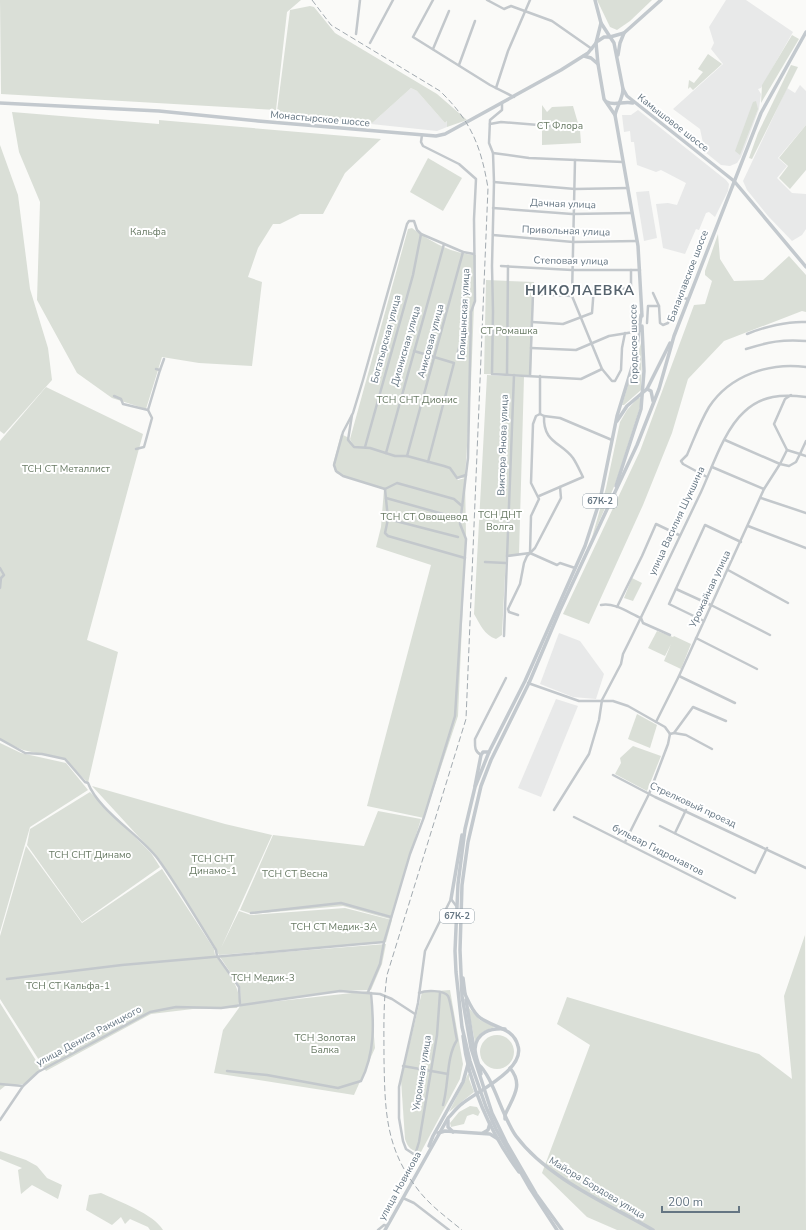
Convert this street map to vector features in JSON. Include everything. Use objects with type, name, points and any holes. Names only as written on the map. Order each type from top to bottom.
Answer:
[{"type":"main road","name":"Камышовое шоссе","points":[[595,0],[601,23],[614,42],[618,55],[623,89],[634,103],[734,181],[806,267]]},
{"type":"main road","points":[[596,43],[600,39],[624,33],[661,0]]},
{"type":"main road","points":[[601,23],[596,43],[598,64],[605,101],[615,115]]},
{"type":"main road","name":"Балаклавское шоссе","points":[[674,336],[761,113],[806,32]]},
{"type":"main road","points":[[618,55],[620,43],[624,33]]},
{"type":"main road","name":"Монастырское шоссе","points":[[0,103],[152,110],[436,136],[455,130],[502,104],[583,56],[592,49],[596,43]]},
{"type":"main road","points":[[583,56],[591,58],[598,64]]},
{"type":"main road","name":"Городское шоссе","points":[[610,502],[641,409],[644,371],[640,270],[637,241],[615,115],[623,94],[623,89]]},
{"type":"main road","points":[[605,101],[613,104],[619,102],[634,103]]},
{"type":"main road","name":"67К-2","points":[[557,1230],[522,1173],[486,1107],[476,1078],[462,1027],[456,965],[457,907],[465,828],[475,787],[489,752],[527,682],[585,546],[600,500],[614,430],[634,364],[640,332],[641,315]]},
{"type":"main road","points":[[614,430],[627,406],[647,389],[674,336]]},
{"type":"main road","points":[[610,502],[637,445],[652,406],[674,336]]},
{"type":"main road","points":[[647,389],[650,390],[653,396],[652,406]]},
{"type":"main road","name":"67К-2","points":[[562,1230],[522,1173],[492,1113],[471,1048],[465,1022],[462,996],[460,959],[462,885],[468,842],[481,786],[491,760],[610,502]]},
{"type":"main road","points":[[475,787],[481,755],[483,752],[489,752],[491,760]]},
{"type":"main road","points":[[451,899],[459,846],[465,828]]},
{"type":"main road","points":[[460,959],[464,992],[482,1083]]},
{"type":"main road","points":[[464,992],[469,1004],[478,1016],[505,1030]]},
{"type":"main road","points":[[462,1027],[468,1063],[490,1123],[499,1140],[522,1173]]},
{"type":"main road","points":[[475,1050],[477,1041],[484,1033],[494,1029],[505,1030]]},
{"type":"main road","name":"улица Новикова","points":[[386,1228],[438,1133],[448,1118],[462,1104],[503,1076],[518,1056],[519,1048],[512,1034],[505,1030]]},
{"type":"main road","name":"улица Новикова","points":[[429,1150],[432,1136],[463,1082],[468,1063]]},
{"type":"main road","name":"Майора Бордова улица","points":[[478,1064],[487,1074],[505,1120],[528,1150],[551,1171],[653,1230]]},
{"type":"main road","points":[[505,1120],[505,1114],[518,1085],[517,1077],[510,1068]]},
{"type":"main road","points":[[448,1118],[448,1128],[454,1132]]},
{"type":"main road","points":[[480,1133],[488,1130],[490,1123]]},
{"type":"main road","points":[[438,1133],[454,1132],[490,1134],[499,1140]]},
{"type":"street","points":[[356,34],[360,0]]},
{"type":"street","points":[[370,43],[393,0]]},
{"type":"street","points":[[434,0],[413,37],[496,88],[514,97]]},
{"type":"street","points":[[487,0],[504,9],[511,6],[552,21],[592,49]]},
{"type":"street","points":[[496,88],[508,51],[530,0]]},
{"type":"street","points":[[433,49],[449,11]]},
{"type":"street","points":[[459,65],[475,21]]},
{"type":"street","points":[[502,104],[502,110],[494,115],[490,120],[489,143],[493,153],[494,182],[492,374],[581,379],[602,369]]},
{"type":"street","points":[[490,124],[501,122],[551,126]]},
{"type":"street","name":"Голицынская улица","points":[[422,135],[421,142],[423,146],[459,164],[476,180],[474,301],[471,312],[470,333],[467,474],[460,524],[466,539],[465,558]]},
{"type":"street","points":[[493,153],[575,160],[623,162]]},
{"type":"street","points":[[575,160],[572,296],[602,369],[609,380],[615,381],[621,370],[622,348],[625,333]]},
{"type":"street","points":[[494,182],[575,189],[628,188]]},
{"type":"street","name":"Дачная улица","points":[[494,208],[574,214],[633,213]]},
{"type":"street","points":[[467,474],[457,478],[450,468],[407,456],[395,456],[365,447],[354,447],[348,440],[353,413],[364,380],[407,222],[410,220],[415,222],[417,230],[421,234],[463,252],[474,254]]},
{"type":"street","name":"Богатырская улица","points":[[365,447],[413,275],[421,234]]},
{"type":"street","name":"Привольная улица","points":[[493,235],[573,242],[637,241]]},
{"type":"street","name":"Дионисная улица","points":[[386,453],[444,244]]},
{"type":"street","name":"Анисовая улица","points":[[407,456],[463,252]]},
{"type":"street","name":"Степовая улица","points":[[500,266],[572,270],[640,270]]},
{"type":"street","points":[[507,374],[508,266]]},
{"type":"street","points":[[532,322],[564,324],[592,312],[594,287],[629,289],[631,286],[630,270]]},
{"type":"street","points":[[653,293],[659,306],[660,323],[666,324],[679,297],[688,299]]},
{"type":"street","points":[[530,375],[533,294],[572,296]]},
{"type":"street","points":[[647,323],[648,306],[659,306]]},
{"type":"street","points":[[748,334],[776,326],[806,322]]},
{"type":"street","points":[[532,348],[576,350],[608,336],[640,332]]},
{"type":"street","points":[[457,355],[462,337],[470,333]]},
{"type":"street","points":[[746,349],[766,343],[788,339],[806,341]]},
{"type":"street","points":[[414,351],[454,363],[428,462]]},
{"type":"street","points":[[136,449],[144,447],[152,418],[148,410],[164,359]]},
{"type":"street","points":[[707,477],[683,464],[681,461],[686,455],[709,407],[720,394],[744,376],[760,370],[782,365],[806,367]]},
{"type":"street","points":[[156,369],[160,370]]},
{"type":"street","name":"Виктора Янова улица","points":[[504,636],[514,375]]},
{"type":"street","points":[[540,376],[540,414]]},
{"type":"street","points":[[791,395],[785,399],[774,424],[786,450],[806,456]]},
{"type":"street","name":"улица Василия Шукшина","points":[[554,810],[589,754],[599,720],[602,700],[725,440],[743,413],[764,398],[791,395],[806,397]]},
{"type":"street","points":[[114,396],[121,399],[123,404],[148,410]]},
{"type":"street","points":[[353,413],[343,432],[334,465],[336,471],[344,476],[385,489],[398,483],[454,498],[463,506]]},
{"type":"street","points":[[540,414],[560,418],[612,440]]},
{"type":"street","points":[[539,496],[531,483],[533,424],[536,416],[540,414]]},
{"type":"street","points":[[530,553],[530,519],[539,496],[583,477],[572,457],[553,442],[544,426],[544,416]]},
{"type":"street","points":[[725,440],[780,464],[789,466],[795,464],[806,441]]},
{"type":"street","name":"Урожайная улица","points":[[656,722],[679,676],[764,489],[780,464],[786,450]]},
{"type":"street","points":[[712,467],[764,489]]},
{"type":"street","points":[[518,616],[508,610],[520,584],[524,562],[530,553],[536,548],[561,498],[560,487]]},
{"type":"street","points":[[227,1071],[267,1075],[338,1088],[361,1081],[368,1068],[372,1052],[374,1023],[369,993],[380,964],[391,917],[455,716],[465,558],[388,536],[385,533],[388,519],[385,489]]},
{"type":"street","points":[[386,498],[461,520]]},
{"type":"street","points":[[761,498],[805,513],[806,508]]},
{"type":"street","points":[[388,519],[458,537]]},
{"type":"street","points":[[617,607],[656,524],[679,535]]},
{"type":"street","points":[[704,621],[669,604],[705,525],[741,542]]},
{"type":"street","points":[[748,526],[806,548]]},
{"type":"street","points":[[507,556],[530,553],[557,566],[560,563],[576,568]]},
{"type":"street","points":[[485,562],[506,563]]},
{"type":"street","points":[[0,568],[4,575],[1,578],[0,588]]},
{"type":"street","points":[[728,570],[788,603]]},
{"type":"street","points":[[676,588],[770,635]]},
{"type":"street","points":[[601,605],[608,604],[617,607],[641,618],[643,623],[670,635]]},
{"type":"street","points":[[696,638],[757,669]]},
{"type":"street","points":[[679,676],[735,703]]},
{"type":"street","points":[[481,755],[477,753],[474,748],[475,739],[506,678]]},
{"type":"street","points":[[527,682],[579,701],[612,701],[628,706],[665,727],[670,734],[668,744],[649,794],[625,842]]},
{"type":"street","points":[[670,734],[674,732],[693,707],[726,721]]},
{"type":"street","points":[[674,732],[686,735],[712,749]]},
{"type":"street","points":[[0,739],[25,753],[42,754],[65,759],[84,782],[88,783],[91,790],[102,802],[158,859],[216,950],[217,956],[239,987],[240,1005]]},
{"type":"street","name":"Стрелковый проезд","points":[[613,775],[649,794],[767,848],[806,868]]},
{"type":"street","points":[[675,833],[686,810]]},
{"type":"street","name":"бульвар Гидронавтов","points":[[574,817],[735,898]]},
{"type":"street","points":[[660,826],[755,873],[767,848]]},
{"type":"street","points":[[448,1074],[403,1066],[416,1014],[425,951],[451,899],[457,907]]},
{"type":"street","points":[[251,913],[341,903],[391,917]]},
{"type":"street","points":[[8,979],[122,965],[384,942]]},
{"type":"street","points":[[419,993],[430,990],[448,996],[456,1040],[451,1048],[448,1087],[443,1104]]},
{"type":"street","name":"улица Дениса Ракицкого","points":[[0,1120],[23,1086],[38,1072],[150,1012],[176,1007],[221,1008],[340,991],[369,993],[384,996],[416,1014]]},
{"type":"street","name":"Укромная улица","points":[[403,1066],[399,1087],[399,1118],[406,1149],[415,1155],[437,1035],[440,993]]},
{"type":"street","points":[[0,1084],[23,1086]]},
{"type":"street","points":[[403,1198],[414,1203],[449,1230]]},
{"type":"street","points":[[378,1230],[384,1225],[386,1228]]},
{"type":"shaded area","points":[[726,0],[746,0],[793,32],[761,88],[758,89],[761,94],[759,109],[741,157],[737,163],[730,166],[721,165],[705,152],[700,129],[673,109],[723,64],[711,49],[714,43],[709,27]]},
{"type":"shaded area","points":[[800,85],[806,91],[806,125],[778,158],[787,166],[777,178],[792,193],[806,194],[806,229],[802,235],[792,241],[768,216],[747,190],[743,181],[787,88],[795,93]]},
{"type":"shaded area","points":[[411,88],[417,91],[445,123],[447,121],[447,127],[437,131],[371,124]]},
{"type":"shaded area","points":[[638,110],[726,180],[729,184],[728,191],[715,217],[709,212],[706,213],[699,230],[696,229],[685,254],[663,248],[656,204],[668,203],[677,205],[686,183],[661,170],[656,172],[637,165],[634,142],[631,142],[630,131],[624,132],[622,115],[631,115]]},
{"type":"shaded area","points":[[649,191],[657,238],[644,241],[636,192]]},
{"type":"shaded area","points":[[559,633],[580,641],[604,674],[596,699],[573,697],[540,684]]},
{"type":"shaded area","points":[[556,699],[578,706],[541,797],[518,788]]},
{"type":"green space","points":[[0,0],[301,0],[287,12],[276,110],[1,94]]},
{"type":"green space","points":[[597,0],[652,0],[630,21],[617,30],[610,27]]},
{"type":"green space","points":[[310,6],[314,7],[335,33],[437,94],[467,120],[447,127],[447,121],[445,123],[417,91],[411,88],[371,124],[356,126],[276,119],[290,10]]},
{"type":"green space","points":[[792,35],[799,39],[761,103],[762,85]]},
{"type":"green space","points":[[708,54],[722,64],[693,90],[690,87],[688,89],[689,80],[694,83],[703,72],[698,69]]},
{"type":"green space","points":[[791,65],[798,67],[752,159],[749,158],[758,133]]},
{"type":"green space","points":[[756,101],[758,109],[740,155],[735,151],[753,102]]},
{"type":"green space","name":"СТ Флора","points":[[542,105],[547,112],[552,107],[573,106],[580,130],[581,143],[542,145]]},
{"type":"green space","name":"Кальфа","points":[[12,112],[159,124],[159,120],[381,139],[345,173],[323,214],[300,214],[280,224],[273,224],[258,248],[248,277],[262,282],[252,366],[199,363],[162,357],[146,409],[112,398],[77,373],[37,300],[40,202],[19,152]]},
{"type":"green space","points":[[806,125],[806,170],[790,189],[779,178],[788,166],[779,158]]},
{"type":"green space","points":[[0,145],[18,195],[30,289],[48,348],[52,380],[4,434],[0,431]]},
{"type":"green space","points":[[428,158],[462,178],[443,211],[410,192]]},
{"type":"green space","points":[[412,228],[426,238],[451,250],[476,255],[471,382],[465,478],[466,534],[458,716],[424,818],[367,806],[431,565],[376,547],[381,527],[384,489],[340,475],[336,473],[333,464],[341,434],[349,438],[353,444],[350,439],[408,229]],"holes":[[[455,477],[465,478],[458,480]]]},
{"type":"green space","points":[[718,234],[720,259],[734,281],[763,280],[789,256],[806,275],[806,312],[802,311],[724,341],[688,379],[672,433],[643,505],[589,624],[563,614],[640,451],[694,305],[705,304],[712,281],[705,275],[705,271]]},
{"type":"green space","name":"СТ Ромашка","points":[[486,280],[534,282],[531,376],[484,374]]},
{"type":"green space","points":[[642,340],[641,390],[624,405],[622,405]]},
{"type":"green space","name":"ТСН ДНТ Волга","points":[[487,375],[524,377],[519,555],[506,555],[502,635],[496,639],[485,632],[474,614]]},
{"type":"green space","name":"ТСН СТ Металлист","points":[[46,387],[143,434],[87,640],[118,652],[88,783],[66,760],[23,750],[0,740],[0,441]]},
{"type":"green space","points":[[638,398],[640,398],[640,407],[616,482],[591,541],[606,488],[620,422],[627,410]]},
{"type":"green space","points":[[632,578],[642,583],[633,601],[624,598]]},
{"type":"green space","points":[[657,631],[673,637],[674,636],[691,644],[681,669],[664,661],[671,644],[665,656],[648,648]]},
{"type":"green space","points":[[637,714],[657,725],[650,748],[628,739]]},
{"type":"green space","points":[[0,743],[21,753],[66,763],[88,790],[30,827],[0,932]]},
{"type":"green space","points":[[633,746],[661,756],[647,791],[615,774],[621,763],[620,758]]},
{"type":"green space","name":"ТСН СНТ Динамо-1","points":[[92,786],[225,824],[272,835],[221,948],[239,911],[251,915],[345,908],[392,920],[386,942],[219,955],[160,860]]},
{"type":"green space","name":"ТСН СНТ Динамо","points":[[90,792],[151,853],[160,867],[82,922],[27,845],[30,829]]},
{"type":"green space","name":"ТСН СТ Весна","points":[[378,811],[421,819],[390,919],[343,906],[252,914],[240,910],[273,835],[364,846]]},
{"type":"green space","name":"ТСН СТ Кальфа-1","points":[[26,846],[82,923],[162,869],[214,949],[215,955],[233,980],[239,994],[237,1008],[193,1009],[151,1014],[46,1071],[0,999],[0,936]]},
{"type":"green space","points":[[805,935],[806,1230],[617,1230],[587,1217],[542,1173],[590,1045],[557,1024],[567,997],[759,1054],[792,1079],[784,996]]},
{"type":"green space","name":"ТСН Золотая Балка","points":[[386,944],[382,964],[371,990],[340,991],[261,1003],[370,991],[375,1048],[354,1095],[214,1073],[223,1030],[241,1005],[240,987],[220,957]]},
{"type":"green space","points":[[450,990],[463,1064],[460,1079],[421,1152],[418,1152],[412,1150],[407,1145],[405,1139],[401,1080],[422,992]]},
{"type":"green space","points":[[0,1003],[42,1070],[24,1084],[5,1086],[0,1090]]},
{"type":"green space","points":[[468,1007],[480,1020],[495,1027],[483,1032],[478,1036],[475,1042]]},
{"type":"green space","points":[[494,1035],[500,1035],[509,1040],[513,1046],[513,1058],[509,1064],[500,1069],[494,1069],[485,1064],[480,1055],[480,1049],[485,1040]]},
{"type":"green space","points":[[468,1074],[474,1092],[449,1112]]},
{"type":"green space","points":[[470,1106],[477,1107],[480,1112],[478,1116],[473,1114],[467,1116],[464,1124],[451,1127],[450,1123],[459,1112]]},
{"type":"green space","points":[[0,1151],[26,1160],[37,1166],[47,1178],[62,1185],[58,1199],[32,1185],[21,1194],[18,1170],[22,1168],[0,1159]]},
{"type":"green space","points":[[101,1193],[144,1213],[163,1230],[150,1230],[148,1227],[130,1219],[125,1224],[121,1217],[112,1225],[86,1210],[89,1195]]},
{"type":"railway","points":[[312,0],[331,25],[440,91],[451,102],[460,113],[473,135],[482,159],[488,188],[466,719],[387,975],[384,1018],[384,1078],[386,1111],[398,1157],[406,1172],[426,1199],[462,1230]]},
{"type":"district","name":"НИКОЛАЕВКА","points":[[580,290]]},
{"type":"park label","name":"ТСН СНТ Дионис","points":[[417,400]]},
{"type":"park label","name":"ТСН СТ Овощевод","points":[[424,517]]},
{"type":"park label","name":"ТСН СТ Медик-3А","points":[[334,927]]},
{"type":"park label","name":"ТСН Медик-3","points":[[263,978]]}]
